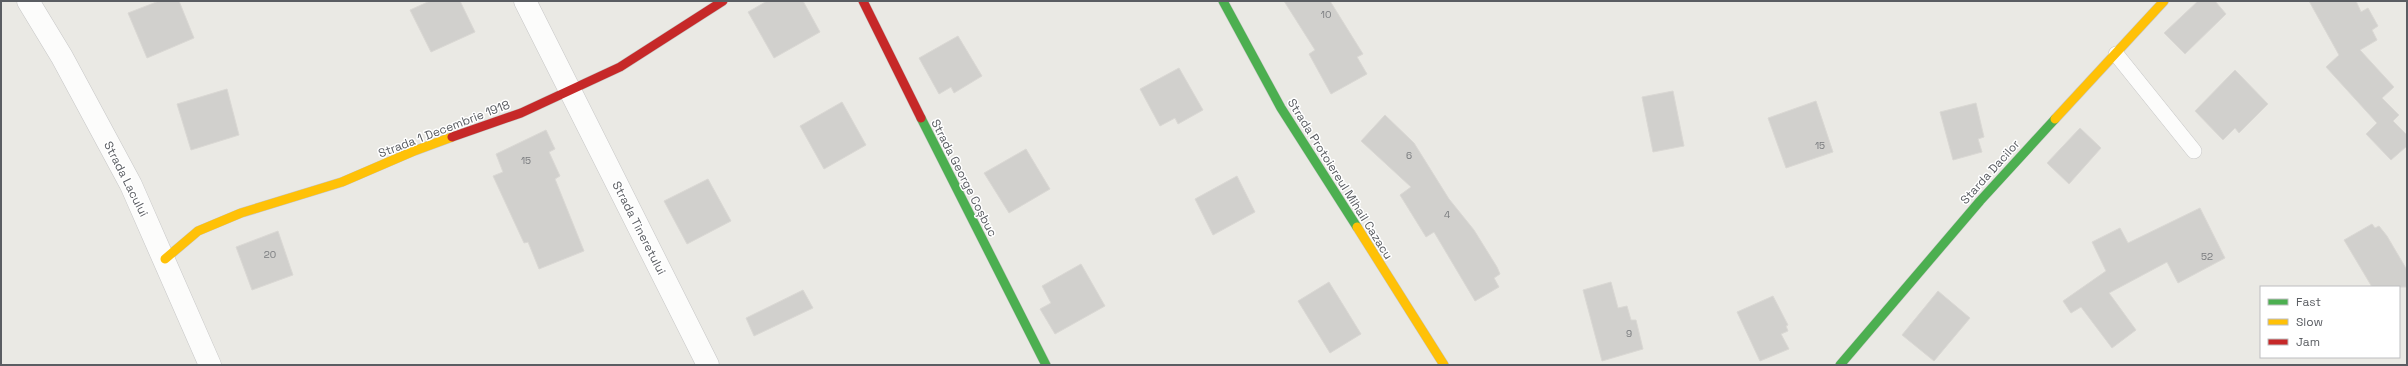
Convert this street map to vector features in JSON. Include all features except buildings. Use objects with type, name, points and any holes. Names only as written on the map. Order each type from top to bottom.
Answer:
[{"type":"street","name":"Strada Lacului","points":[[28,1],[62,57],[127,178],[165,259],[210,365]]},
{"type":"street","name":"Strada Tineretului","points":[[525,1],[708,365]]},
{"type":"street","name":"Strada 1 Decembrie 1918","points":[[165,259],[198,231],[241,213],[342,182],[414,151],[520,113],[569,91],[620,67],[723,1]]},
{"type":"street","name":"Strada George Coșbuc","points":[[863,1],[938,154],[1046,365]]},
{"type":"street","name":"Strada Protoiereul Mihail Cazacu","points":[[1223,1],[1281,108],[1444,365]]},
{"type":"street","name":"Starda Dacilor","points":[[1840,365],[1980,201],[2164,1]]},
{"type":"lane","points":[[2116,54],[2194,151]]},
{"type":"traffic: fast","points":[[1223,1],[1281,108],[1357,227]]},
{"type":"traffic: fast","points":[[921,118],[1046,365]]},
{"type":"traffic: fast","points":[[1840,365],[1980,201],[2055,119]]},
{"type":"traffic: slow","points":[[2055,119],[2164,1]]},
{"type":"traffic: slow","points":[[165,259],[198,231],[241,213],[342,182],[414,151],[452,137]]},
{"type":"traffic: slow","points":[[1357,227],[1444,365]]},
{"type":"traffic: jam","points":[[452,137],[521,113],[620,67],[723,1]]},
{"type":"traffic: jam","points":[[863,1],[921,118]]}]
